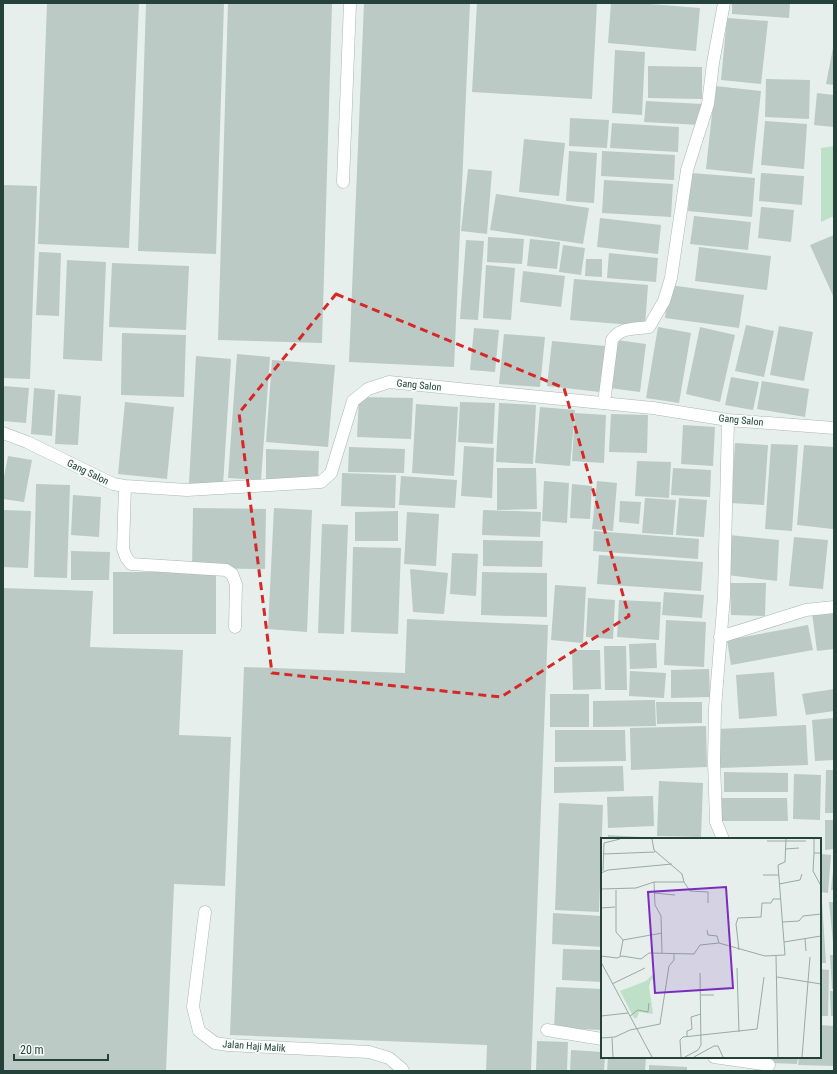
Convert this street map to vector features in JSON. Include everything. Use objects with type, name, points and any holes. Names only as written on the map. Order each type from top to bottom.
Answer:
[{"type":"street","points":[[343,182],[350,3]]},
{"type":"street","points":[[604,403],[612,340],[616,333],[624,330],[649,327],[664,301],[671,278],[687,170],[708,104],[724,3]]},
{"type":"street","name":"Gang Salon","points":[[3,433],[27,442],[113,484],[187,490],[321,482],[331,474],[353,401],[368,389],[389,382],[652,408],[728,420],[834,428]]},
{"type":"street","points":[[723,838],[716,822],[714,761],[715,708],[724,596],[728,420]]},
{"type":"street","points":[[125,486],[123,549],[131,564],[226,570],[232,574],[236,584],[235,627]]},
{"type":"street","points":[[720,637],[806,610],[834,607]]},
{"type":"street","name":"Jalan Haji Malik","points":[[205,912],[193,1007],[199,1031],[216,1042],[228,1046],[369,1052],[390,1058],[402,1069],[402,1071]]},
{"type":"street","points":[[547,1030],[601,1039]]},
{"type":"street","points":[[722,1058],[769,1064]]},
{"type":"highlighted area","points":[[336,294],[564,388],[629,616],[501,697],[272,673],[239,413]]},
{"type":"green space","points":[[834,146],[834,216],[821,222],[821,148]]},
{"type":"building","points":[[47,3],[139,3],[129,248],[38,244]]},
{"type":"building","points":[[146,3],[224,3],[216,254],[138,251]]},
{"type":"building","points":[[228,3],[332,3],[322,343],[218,340]]},
{"type":"building","points":[[364,3],[470,3],[454,367],[349,362]]},
{"type":"building","points":[[477,3],[597,3],[592,99],[472,92]]},
{"type":"building","points":[[611,3],[638,3],[700,8],[696,51],[608,43]]},
{"type":"building","points":[[732,3],[790,3],[789,18],[732,14]]},
{"type":"building","points":[[727,18],[768,21],[761,84],[721,80]]},
{"type":"building","points":[[834,48],[834,85],[826,84]]},
{"type":"building","points":[[615,50],[645,52],[642,115],[612,113]]},
{"type":"building","points":[[648,66],[702,67],[702,99],[648,98]]},
{"type":"building","points":[[766,79],[810,80],[809,119],[765,117]]},
{"type":"building","points":[[715,86],[761,91],[752,174],[706,169]]},
{"type":"building","points":[[817,93],[834,95],[834,127],[814,125]]},
{"type":"building","points":[[646,101],[702,104],[700,125],[644,122]]},
{"type":"building","points":[[570,118],[609,120],[607,148],[569,146]]},
{"type":"building","points":[[765,121],[807,124],[804,169],[761,165]]},
{"type":"building","points":[[612,123],[679,127],[678,152],[610,148]]},
{"type":"building","points":[[524,139],[565,143],[559,196],[519,192]]},
{"type":"building","points":[[569,151],[597,153],[594,203],[566,201]]},
{"type":"building","points":[[602,151],[675,155],[674,180],[601,176]]},
{"type":"building","points":[[468,169],[492,171],[487,234],[461,231]]},
{"type":"building","points":[[691,173],[755,178],[752,217],[688,211]]},
{"type":"building","points":[[761,173],[804,176],[802,205],[759,201]]},
{"type":"building","points":[[604,180],[673,184],[671,217],[602,213]]},
{"type":"building","points":[[3,185],[37,186],[30,379],[3,378]]},
{"type":"building","points":[[496,194],[589,208],[583,244],[490,230]]},
{"type":"building","points":[[761,207],[794,210],[791,242],[758,238]]},
{"type":"building","points":[[694,216],[751,222],[748,250],[690,244]]},
{"type":"building","points":[[600,218],[661,225],[658,254],[597,247]]},
{"type":"building","points":[[834,235],[834,298],[810,245]]},
{"type":"building","points":[[488,237],[524,239],[522,264],[487,262]]},
{"type":"building","points":[[530,239],[560,242],[557,269],[527,266]]},
{"type":"building","points":[[466,240],[484,241],[478,320],[460,319]]},
{"type":"building","points":[[563,245],[585,248],[581,275],[559,272]]},
{"type":"building","points":[[699,247],[771,256],[767,290],[695,281]]},
{"type":"building","points":[[39,252],[61,253],[59,316],[36,315]]},
{"type":"building","points":[[609,253],[658,258],[656,282],[607,278]]},
{"type":"building","points":[[586,259],[602,259],[602,277],[585,276]]},
{"type":"building","points":[[67,260],[106,262],[102,361],[63,359]]},
{"type":"building","points":[[112,263],[189,266],[186,330],[109,327]]},
{"type":"building","points":[[486,265],[515,268],[511,320],[483,318]]},
{"type":"building","points":[[523,271],[565,276],[561,307],[520,302]]},
{"type":"building","points":[[574,279],[648,285],[645,326],[570,320]]},
{"type":"building","points":[[669,285],[744,295],[739,328],[665,318]]},
{"type":"building","points":[[746,325],[774,331],[764,377],[735,371]]},
{"type":"building","points":[[779,326],[813,332],[804,381],[770,375]]},
{"type":"building","points":[[658,327],[691,333],[679,403],[646,398]]},
{"type":"building","points":[[700,327],[735,335],[720,402],[686,394]]},
{"type":"building","points":[[474,328],[499,330],[495,372],[470,370]]},
{"type":"building","points":[[122,333],[186,335],[184,397],[121,395]]},
{"type":"building","points":[[504,334],[545,337],[540,387],[499,384]]},
{"type":"building","points":[[617,340],[646,344],[640,392],[610,388]]},
{"type":"building","points":[[552,341],[605,346],[600,392],[547,386]]},
{"type":"building","points":[[237,354],[270,357],[261,480],[228,478]]},
{"type":"building","points":[[196,356],[231,359],[223,485],[189,483]]},
{"type":"building","points":[[272,360],[335,365],[328,447],[266,442]]},
{"type":"building","points":[[731,377],[759,382],[753,410],[725,405]]},
{"type":"building","points":[[762,381],[809,389],[805,417],[757,409]]},
{"type":"building","points":[[3,386],[29,388],[26,423],[3,421]]},
{"type":"building","points":[[34,388],[55,390],[52,436],[31,434]]},
{"type":"building","points":[[58,394],[81,396],[78,445],[55,444]]},
{"type":"building","points":[[359,397],[413,398],[411,439],[357,437]]},
{"type":"building","points":[[125,402],[174,407],[167,479],[118,474]]},
{"type":"building","points":[[460,402],[495,403],[493,444],[458,442]]},
{"type":"building","points":[[499,403],[536,405],[533,464],[496,462]]},
{"type":"building","points":[[416,404],[458,407],[454,476],[412,473]]},
{"type":"building","points":[[540,407],[575,410],[570,466],[535,463]]},
{"type":"building","points":[[575,413],[606,415],[604,463],[572,461]]},
{"type":"building","points":[[611,414],[648,415],[647,453],[609,452]]},
{"type":"building","points":[[683,425],[715,427],[713,466],[681,464]]},
{"type":"building","points":[[735,443],[768,445],[764,505],[731,503]]},
{"type":"building","points":[[771,444],[798,445],[792,531],[765,529]]},
{"type":"building","points":[[804,445],[834,447],[833,529],[797,525]]},
{"type":"building","points":[[464,446],[494,448],[492,498],[461,496]]},
{"type":"building","points":[[349,447],[405,449],[404,473],[348,472]]},
{"type":"building","points":[[266,449],[319,451],[318,480],[266,479]]},
{"type":"building","points":[[8,456],[32,460],[24,502],[3,499],[3,482]]},
{"type":"building","points":[[637,461],[671,462],[669,498],[635,496]]},
{"type":"building","points":[[497,468],[536,468],[537,509],[497,510]]},
{"type":"building","points":[[673,468],[711,470],[710,497],[671,495]]},
{"type":"building","points":[[342,473],[396,475],[395,508],[341,506]]},
{"type":"building","points":[[401,476],[457,480],[455,508],[399,505]]},
{"type":"building","points":[[544,481],[569,483],[567,523],[542,521]]},
{"type":"building","points":[[597,481],[617,483],[613,531],[592,529]]},
{"type":"building","points":[[36,484],[70,485],[67,578],[34,577]]},
{"type":"building","points":[[572,484],[592,486],[590,519],[570,518]]},
{"type":"building","points":[[73,495],[101,497],[99,537],[71,535]]},
{"type":"building","points":[[645,498],[676,500],[673,535],[642,533]]},
{"type":"building","points":[[679,498],[707,500],[704,537],[676,535]]},
{"type":"building","points":[[620,501],[641,502],[639,524],[619,522]]},
{"type":"building","points":[[193,508],[266,509],[265,569],[192,568]]},
{"type":"building","points":[[274,508],[312,510],[307,632],[268,629]]},
{"type":"building","points":[[3,510],[31,511],[28,568],[3,567]]},
{"type":"building","points":[[483,510],[541,512],[540,537],[482,535]]},
{"type":"building","points":[[398,511],[398,541],[355,541],[355,512]]},
{"type":"building","points":[[407,512],[439,514],[436,566],[404,564]]},
{"type":"building","points":[[322,524],[348,525],[344,634],[318,633]]},
{"type":"building","points":[[594,531],[699,539],[698,559],[593,551]]},
{"type":"building","points":[[729,535],[779,540],[777,581],[727,575]]},
{"type":"building","points":[[794,537],[828,540],[823,589],[789,586]]},
{"type":"building","points":[[483,540],[543,541],[542,567],[483,566]]},
{"type":"building","points":[[353,547],[401,548],[398,634],[351,632]]},
{"type":"building","points":[[71,551],[110,552],[109,580],[71,580]]},
{"type":"building","points":[[452,553],[478,554],[476,596],[450,594]]},
{"type":"building","points":[[599,555],[703,562],[701,591],[597,584]]},
{"type":"building","points":[[410,569],[448,573],[444,614],[413,612]]},
{"type":"building","points":[[113,572],[216,572],[216,634],[113,634]]},
{"type":"building","points":[[482,572],[547,573],[547,617],[481,615]]},
{"type":"building","points":[[730,583],[766,583],[765,616],[731,615]]},
{"type":"building","points":[[555,585],[586,587],[583,643],[551,640]]},
{"type":"building","points":[[3,588],[93,591],[90,647],[183,650],[179,735],[231,737],[225,886],[174,884],[166,1071],[3,1071]]},
{"type":"building","points":[[664,592],[704,595],[702,618],[662,615]]},
{"type":"building","points":[[588,598],[615,600],[613,639],[586,637]]},
{"type":"building","points":[[619,600],[661,602],[659,640],[617,637]]},
{"type":"building","points":[[834,610],[834,649],[817,651],[812,613]]},
{"type":"building","points":[[407,619],[548,625],[531,1071],[486,1071],[487,1045],[230,1035],[244,667],[405,673]]},
{"type":"building","points":[[666,620],[706,622],[704,667],[664,665]]},
{"type":"building","points":[[808,625],[813,650],[731,665],[727,640]]},
{"type":"building","points":[[656,643],[657,668],[630,669],[629,644]]},
{"type":"building","points":[[604,646],[626,646],[627,690],[605,690]]},
{"type":"building","points":[[572,650],[600,650],[601,689],[573,690]]},
{"type":"building","points":[[709,669],[710,697],[671,698],[671,670]]},
{"type":"building","points":[[630,671],[666,673],[664,698],[629,696]]},
{"type":"building","points":[[774,672],[777,716],[739,719],[736,675]]},
{"type":"building","points":[[834,689],[834,711],[806,715],[802,694]]},
{"type":"building","points":[[550,694],[589,694],[589,727],[550,727]]},
{"type":"building","points":[[655,700],[656,726],[593,727],[593,701]]},
{"type":"building","points":[[656,702],[702,702],[702,723],[657,724]]},
{"type":"building","points":[[834,718],[834,760],[815,761],[812,720]]},
{"type":"building","points":[[806,725],[808,765],[719,768],[717,729]]},
{"type":"building","points":[[706,726],[707,767],[631,770],[630,728]]},
{"type":"building","points":[[555,730],[625,730],[626,761],[555,762]]},
{"type":"building","points":[[623,766],[624,791],[554,793],[554,767]]},
{"type":"building","points":[[826,770],[834,770],[834,813],[825,813]]},
{"type":"building","points":[[724,772],[788,773],[788,792],[724,792]]},
{"type":"building","points":[[794,774],[821,775],[820,820],[793,819]]},
{"type":"building","points":[[659,781],[703,783],[701,837],[657,836]]},
{"type":"building","points":[[653,796],[654,826],[608,828],[607,797]]},
{"type":"building","points":[[720,798],[787,798],[788,821],[720,821]]},
{"type":"building","points":[[559,803],[603,805],[599,912],[555,910]]},
{"type":"building","points":[[825,820],[834,820],[834,849],[825,850]]},
{"type":"building","points":[[608,835],[641,837],[641,838],[608,838]]},
{"type":"building","points":[[821,854],[831,855],[828,893],[821,892]]},
{"type":"building","points":[[833,871],[834,890],[831,890]]},
{"type":"building","points":[[821,901],[822,901],[826,963],[821,963]]},
{"type":"building","points":[[829,902],[834,902],[834,943],[833,943]]},
{"type":"building","points":[[553,913],[601,916],[601,947],[552,944]]},
{"type":"building","points":[[563,949],[601,950],[601,982],[562,980]]},
{"type":"building","points":[[830,955],[834,955],[834,988],[832,989]]},
{"type":"building","points":[[821,969],[829,970],[828,1016],[821,1016]]},
{"type":"building","points":[[556,987],[601,989],[601,1030],[554,1028]]},
{"type":"building","points":[[830,991],[834,991],[834,1016],[831,1016]]},
{"type":"building","points":[[821,1025],[834,1026],[834,1066],[798,1065],[799,1058],[821,1058]]},
{"type":"building","points":[[537,1041],[568,1042],[567,1071],[536,1071]]},
{"type":"building","points":[[571,1050],[601,1052],[601,1058],[605,1058],[604,1071],[570,1071]]},
{"type":"building","points":[[608,1058],[646,1058],[645,1071],[607,1071]]},
{"type":"building","points":[[771,1058],[798,1058],[797,1064],[771,1063]]},
{"type":"building","points":[[649,1065],[687,1067],[687,1071],[649,1071]]}]
